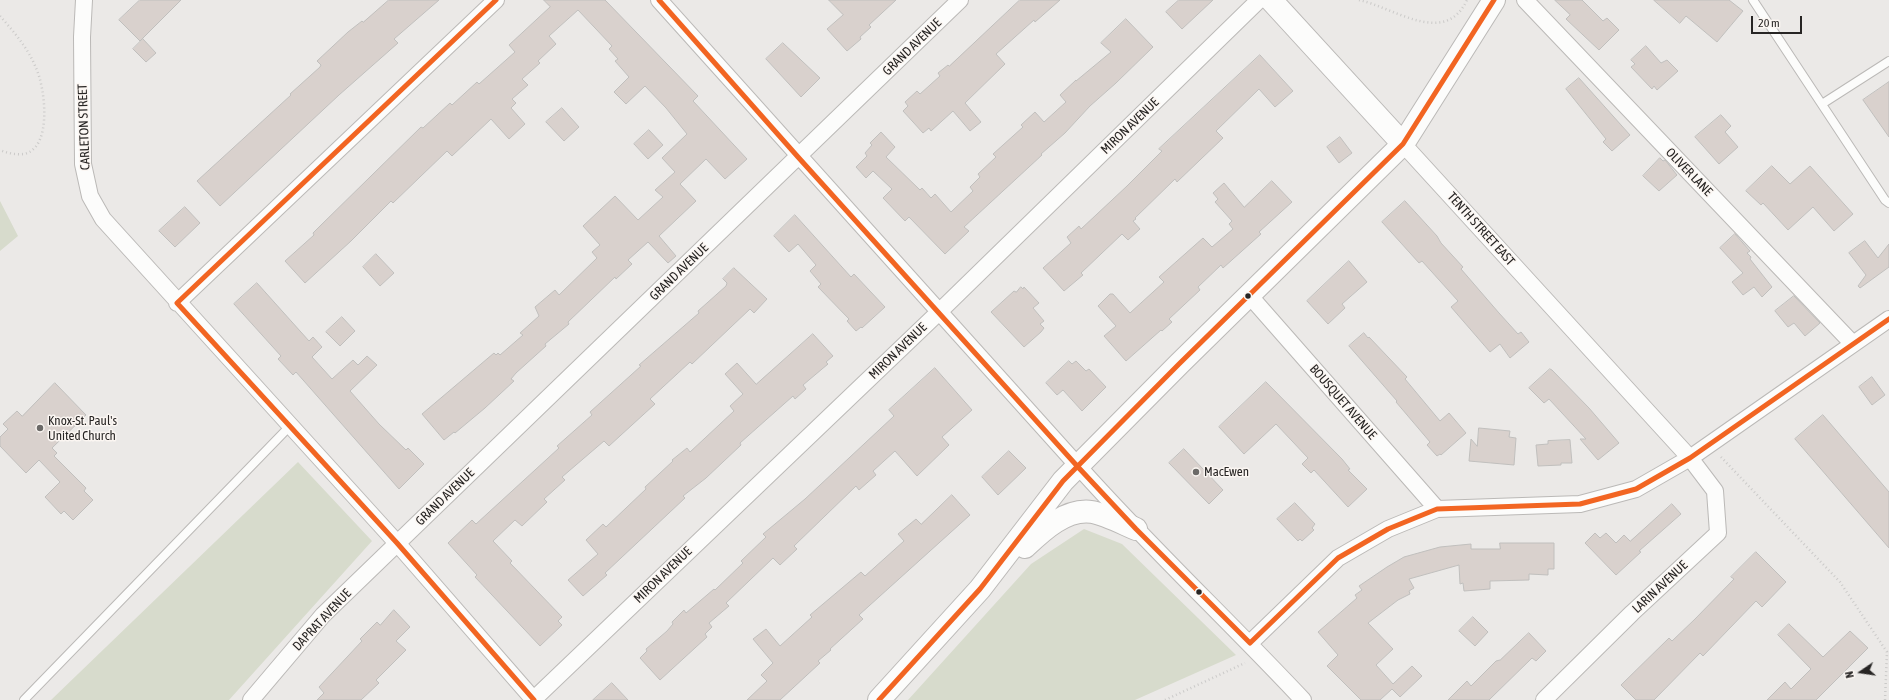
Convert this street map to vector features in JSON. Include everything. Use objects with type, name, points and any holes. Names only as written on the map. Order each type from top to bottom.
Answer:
[{"type":"main road","name":"TENTH STREET EAST","points":[[1271,0],[1403,144]]},
{"type":"main road","points":[[980,590],[1063,481],[1179,364],[1403,144],[1494,0]]},
{"type":"main road","points":[[879,700],[980,590],[1042,530],[1070,514],[1092,512],[1136,529]]},
{"type":"street","name":"CARLETON STREET","points":[[84,0],[82,37],[83,164],[90,196],[103,218],[174,299],[397,543],[533,700]]},
{"type":"street","points":[[174,299],[496,0]]},
{"type":"street","points":[[659,0],[798,157],[1078,467],[1136,529],[1250,642],[1303,700]]},
{"type":"street","name":"GRAND AVENUE","points":[[397,543],[960,0]]},
{"type":"street","name":"MIRON AVENUE","points":[[533,700],[938,312],[1259,0]]},
{"type":"street","name":"OLIVER LANE","points":[[1525,0],[1853,344]]},
{"type":"street","name":"TENTH STREET EAST","points":[[1403,144],[1690,458]]},
{"type":"street","name":"BOUSQUET AVENUE","points":[[1249,295],[1437,509]]},
{"type":"street","points":[[1250,642],[1338,558],[1388,529],[1437,509],[1580,504],[1636,489],[1690,458],[1889,319]]},
{"type":"street","name":"LARIN AVENUE","points":[[1544,700],[1632,613],[1718,532],[1715,491],[1690,458]]},
{"type":"street","name":"DAPRAT AVENUE","points":[[251,700],[323,616],[397,543]]},
{"type":"lane","points":[[1753,0],[1889,203]]},
{"type":"lane","points":[[1822,104],[1889,61]]},
{"type":"lane","points":[[24,700],[290,426]]},
{"type":"path","points":[[1359,0],[1432,24],[1450,20],[1460,13],[1467,0]]},
{"type":"path","points":[[0,16],[18,36],[37,69],[44,101],[44,126],[36,146],[25,154],[9,153],[0,150]]},
{"type":"path","points":[[1709,445],[1840,582],[1887,652],[1885,700]]},
{"type":"path","points":[[1165,700],[1262,656]]},
{"type":"shaded area","points":[[0,201],[18,236],[0,251]]},
{"type":"shaded area","points":[[298,462],[372,541],[229,700],[51,700]]},
{"type":"shaded area","points":[[1084,529],[1122,544],[1236,655],[1135,700],[908,700],[1031,564]]},
{"type":"building","points":[[140,0],[181,0],[140,41],[119,20]]},
{"type":"building","points":[[389,0],[439,0],[394,39],[398,43],[339,95],[220,206],[197,181],[320,67],[321,65],[317,61],[348,32],[362,21],[363,22]]},
{"type":"building","points":[[544,0],[605,0],[698,96],[693,101],[747,159],[725,179],[706,159],[680,184],[696,201],[659,236],[676,256],[668,263],[648,242],[628,260],[632,264],[616,279],[615,277],[568,322],[569,324],[545,344],[546,346],[516,373],[511,379],[514,381],[485,408],[455,433],[454,432],[444,440],[422,414],[494,353],[496,355],[498,353],[500,355],[523,335],[520,333],[539,316],[535,307],[555,290],[559,295],[597,258],[592,252],[600,245],[583,226],[615,196],[638,220],[663,197],[655,190],[675,172],[662,158],[687,134],[666,108],[645,86],[626,104],[614,92],[629,77],[615,61],[618,59],[609,49],[612,46],[578,10],[549,36],[556,44],[538,61],[540,63],[522,79],[528,85],[512,99],[516,103],[511,108],[525,124],[509,139],[491,119],[452,156],[447,151],[393,203],[391,201],[351,241],[305,283],[285,261],[314,235],[313,233],[421,127],[423,128],[450,103],[452,105],[477,82],[479,84],[515,52],[509,45],[550,7]]},
{"type":"building","points":[[829,0],[896,0],[869,25],[871,27],[860,37],[861,39],[847,51],[827,29],[843,15]]},
{"type":"building","points":[[1020,0],[1060,0],[1035,22],[1034,20],[996,54],[1005,64],[965,103],[981,122],[970,131],[953,111],[931,131],[929,128],[923,133],[903,111],[908,106],[905,102],[917,91],[920,94],[940,76],[938,73],[948,65],[949,66]]},
{"type":"building","points":[[1179,0],[1213,0],[1182,29],[1166,12]]},
{"type":"building","points":[[1555,0],[1582,0],[1603,21],[1607,18],[1619,30],[1599,50],[1566,19],[1570,15]]},
{"type":"building","points":[[1654,0],[1729,0],[1743,11],[1717,42],[1686,16],[1680,23]]},
{"type":"building","points":[[1126,19],[1153,47],[1090,106],[1065,133],[1041,154],[1042,155],[964,227],[969,231],[945,254],[909,217],[905,221],[883,198],[892,189],[873,171],[866,178],[856,167],[867,156],[865,153],[872,145],[870,143],[881,132],[895,147],[886,157],[920,190],[922,188],[931,198],[935,194],[951,212],[973,191],[970,187],[980,177],[978,174],[996,157],[993,154],[1023,127],[1021,125],[1035,112],[1044,122],[1066,102],[1060,95],[1111,52],[1101,43]]},
{"type":"building","points":[[143,39],[156,53],[146,62],[133,49]]},
{"type":"building","points":[[783,43],[820,78],[801,97],[766,59]]},
{"type":"building","points":[[1646,46],[1661,63],[1667,60],[1678,71],[1657,90],[1654,86],[1652,89],[1631,67],[1635,64],[1631,60]]},
{"type":"building","points":[[1260,55],[1293,91],[1275,107],[1259,89],[1216,131],[1223,138],[1177,182],[1175,179],[1135,218],[1136,219],[1133,221],[1140,229],[1128,240],[1122,234],[1081,273],[1083,275],[1064,291],[1043,268],[1071,243],[1067,237],[1079,226],[1081,229],[1127,186],[1162,151],[1159,149]]},
{"type":"building","points":[[1579,78],[1630,135],[1612,151],[1603,142],[1606,139],[1566,89]]},
{"type":"building","points":[[1889,82],[1889,137],[1863,100]]},
{"type":"building","points":[[562,108],[579,127],[564,141],[546,122]]},
{"type":"building","points":[[1721,115],[1731,126],[1725,132],[1738,147],[1719,164],[1695,137]]},
{"type":"building","points":[[649,130],[663,145],[648,159],[634,144]]},
{"type":"building","points":[[1340,137],[1352,153],[1339,163],[1327,147]]},
{"type":"building","points":[[1660,158],[1663,161],[1665,160],[1677,175],[1659,191],[1643,176]]},
{"type":"building","points":[[1772,166],[1790,184],[1810,166],[1853,214],[1834,231],[1813,207],[1788,230],[1763,203],[1761,205],[1746,191]]},
{"type":"building","points":[[1272,181],[1292,202],[1259,232],[1261,234],[1223,268],[1221,265],[1198,287],[1200,290],[1169,319],[1172,322],[1126,361],[1104,336],[1116,326],[1098,306],[1110,294],[1113,294],[1130,313],[1164,282],[1159,277],[1203,238],[1212,247],[1233,229],[1229,224],[1232,221],[1215,202],[1218,199],[1213,193],[1224,183],[1244,207]]},
{"type":"building","points":[[1405,201],[1437,236],[1441,243],[1463,267],[1461,269],[1499,313],[1518,334],[1521,332],[1529,342],[1510,358],[1500,344],[1490,352],[1451,307],[1458,301],[1422,261],[1419,263],[1382,222]]},
{"type":"building","points":[[185,207],[200,223],[175,247],[159,231]]},
{"type":"building","points":[[795,215],[851,277],[854,274],[885,307],[862,328],[861,327],[856,331],[847,321],[849,319],[818,287],[821,284],[810,271],[816,265],[798,244],[789,252],[774,236]]},
{"type":"building","points":[[1735,234],[1750,251],[1747,253],[1751,257],[1750,259],[1772,287],[1762,297],[1754,287],[1743,295],[1732,282],[1743,273],[1720,248]]},
{"type":"building","points":[[1865,241],[1878,258],[1889,244],[1889,267],[1860,288],[1858,286],[1866,275],[1849,253]]},
{"type":"building","points":[[376,254],[394,273],[380,286],[363,267]]},
{"type":"building","points":[[1349,261],[1367,282],[1342,304],[1345,308],[1328,324],[1307,301]]},
{"type":"building","points":[[734,268],[767,299],[754,313],[750,309],[692,364],[690,362],[650,399],[655,404],[609,446],[604,441],[562,477],[565,480],[544,499],[547,502],[522,526],[515,520],[493,541],[512,561],[510,563],[562,617],[558,621],[562,625],[540,646],[475,577],[477,575],[448,543],[472,520],[476,524],[559,448],[557,446],[592,415],[590,412],[641,366],[639,365],[699,313],[698,311],[726,286],[727,283],[723,279]]},
{"type":"building","points":[[257,283],[309,341],[313,337],[322,347],[312,357],[332,379],[353,360],[358,365],[367,356],[377,365],[350,391],[379,424],[406,450],[408,448],[424,464],[399,489],[296,372],[293,375],[278,359],[281,356],[234,304]]},
{"type":"building","points":[[1021,287],[1023,289],[1024,287],[1039,303],[1033,308],[1044,321],[1040,324],[1044,328],[1041,332],[1024,347],[991,312],[1014,291],[1016,292]]},
{"type":"building","points":[[1794,296],[1820,323],[1805,336],[1794,323],[1788,327],[1775,311]]},
{"type":"building","points":[[342,317],[355,331],[340,346],[326,332]]},
{"type":"building","points":[[1364,333],[1407,377],[1405,379],[1440,421],[1449,413],[1466,433],[1441,455],[1440,454],[1437,456],[1427,445],[1430,442],[1396,402],[1397,401],[1349,346]]},
{"type":"building","points":[[813,334],[833,356],[826,362],[828,364],[803,385],[806,389],[795,399],[793,396],[740,443],[741,445],[706,478],[683,496],[685,498],[605,573],[607,575],[583,596],[568,580],[598,554],[586,540],[603,524],[606,527],[646,489],[645,487],[673,461],[672,460],[687,448],[690,452],[734,411],[730,406],[743,394],[725,374],[737,363],[756,384]]},
{"type":"building","points":[[1069,361],[1072,364],[1076,361],[1086,371],[1089,369],[1106,387],[1082,411],[1063,390],[1057,395],[1046,383]]},
{"type":"building","points":[[935,368],[972,410],[942,437],[949,445],[917,476],[895,451],[873,471],[876,475],[859,490],[856,486],[794,546],[797,549],[780,565],[773,558],[726,603],[729,606],[709,623],[712,627],[705,634],[707,637],[660,680],[640,658],[647,651],[646,649],[667,631],[673,624],[672,622],[684,610],[686,613],[714,589],[715,590],[743,563],[741,561],[766,537],[763,534],[805,499],[894,416],[889,410]]},
{"type":"building","points":[[1550,369],[1589,408],[1619,443],[1598,460],[1580,439],[1586,439],[1549,399],[1544,403],[1529,388]]},
{"type":"building","points":[[1872,377],[1885,395],[1872,405],[1859,387]]},
{"type":"building","points":[[1266,382],[1342,459],[1350,469],[1348,470],[1367,489],[1348,507],[1314,470],[1311,473],[1302,464],[1308,458],[1276,424],[1244,454],[1219,427]]},
{"type":"building","name":"Knox-St. Paul's United Church","points":[[55,383],[86,415],[52,448],[57,453],[54,456],[86,488],[84,491],[93,500],[73,520],[64,511],[61,514],[45,497],[60,482],[39,460],[26,473],[0,446],[0,437],[8,429],[3,424],[17,411],[22,416]]},
{"type":"building","points":[[1823,415],[1889,492],[1889,548],[1795,439]]},
{"type":"building","points":[[1479,428],[1510,431],[1509,437],[1516,438],[1514,465],[1469,461],[1471,439],[1477,446]]},
{"type":"building","points":[[1570,440],[1572,463],[1538,466],[1536,445],[1548,444],[1548,441]]},
{"type":"building","points":[[1184,449],[1223,490],[1209,504],[1169,463]]},
{"type":"building","points":[[1009,451],[1026,468],[998,495],[982,477]]},
{"type":"building","points":[[952,495],[970,515],[859,615],[863,619],[830,649],[831,650],[818,661],[820,663],[780,700],[747,700],[767,681],[761,675],[773,663],[753,639],[766,629],[780,646],[812,617],[810,615],[861,572],[865,576],[904,541],[898,534],[916,519],[921,524]]},
{"type":"building","points":[[1295,503],[1315,524],[1312,528],[1314,530],[1302,541],[1300,539],[1298,541],[1277,519]]},
{"type":"building","points":[[1672,504],[1681,514],[1639,551],[1641,552],[1616,575],[1585,543],[1595,533],[1600,538],[1606,533],[1616,543],[1624,535],[1630,541]]},
{"type":"building","points":[[1500,543],[1554,543],[1554,569],[1548,569],[1548,575],[1529,574],[1529,580],[1490,581],[1490,589],[1464,591],[1463,583],[1460,584],[1459,565],[1409,579],[1414,588],[1409,591],[1410,594],[1398,600],[1368,623],[1393,649],[1376,665],[1393,684],[1412,666],[1422,676],[1400,697],[1392,689],[1380,700],[1361,700],[1327,666],[1338,655],[1318,632],[1357,598],[1355,595],[1362,590],[1359,586],[1404,557],[1440,547],[1471,544],[1471,549],[1500,549]]},
{"type":"building","points":[[1756,552],[1786,582],[1762,607],[1756,601],[1703,656],[1700,653],[1654,700],[1636,700],[1621,685],[1669,638],[1672,641],[1695,619],[1734,579],[1731,577]]},
{"type":"building","points":[[394,610],[410,627],[396,641],[406,650],[376,680],[379,683],[361,700],[317,700],[324,693],[319,687],[362,641],[360,639],[377,622],[380,625]]},
{"type":"building","points":[[1473,617],[1488,632],[1475,646],[1459,631]]},
{"type":"building","points":[[1789,624],[1823,657],[1850,631],[1868,648],[1816,700],[1767,700],[1785,682],[1791,689],[1811,669],[1778,635]]},
{"type":"building","points":[[1529,633],[1546,651],[1536,661],[1532,658],[1489,700],[1448,700],[1467,681],[1471,686],[1496,661],[1500,660]]},
{"type":"building","points":[[612,683],[628,700],[593,700]]},
{"type":"transit line","points":[[496,0],[177,303],[397,543],[534,700]]},
{"type":"transit line","points":[[659,0],[798,157],[1078,467],[1136,529],[1250,643],[1338,558],[1388,529],[1437,509],[1580,504],[1636,489],[1690,458],[1889,319]]},
{"type":"transit line","points":[[879,700],[980,589],[1063,481],[1179,364],[1403,144],[1494,0]]},
{"type":"place","name":"Knox-St. Paul's United Church","points":[[40,428]]},
{"type":"place","name":"MacEwen","points":[[1196,472]]}]
